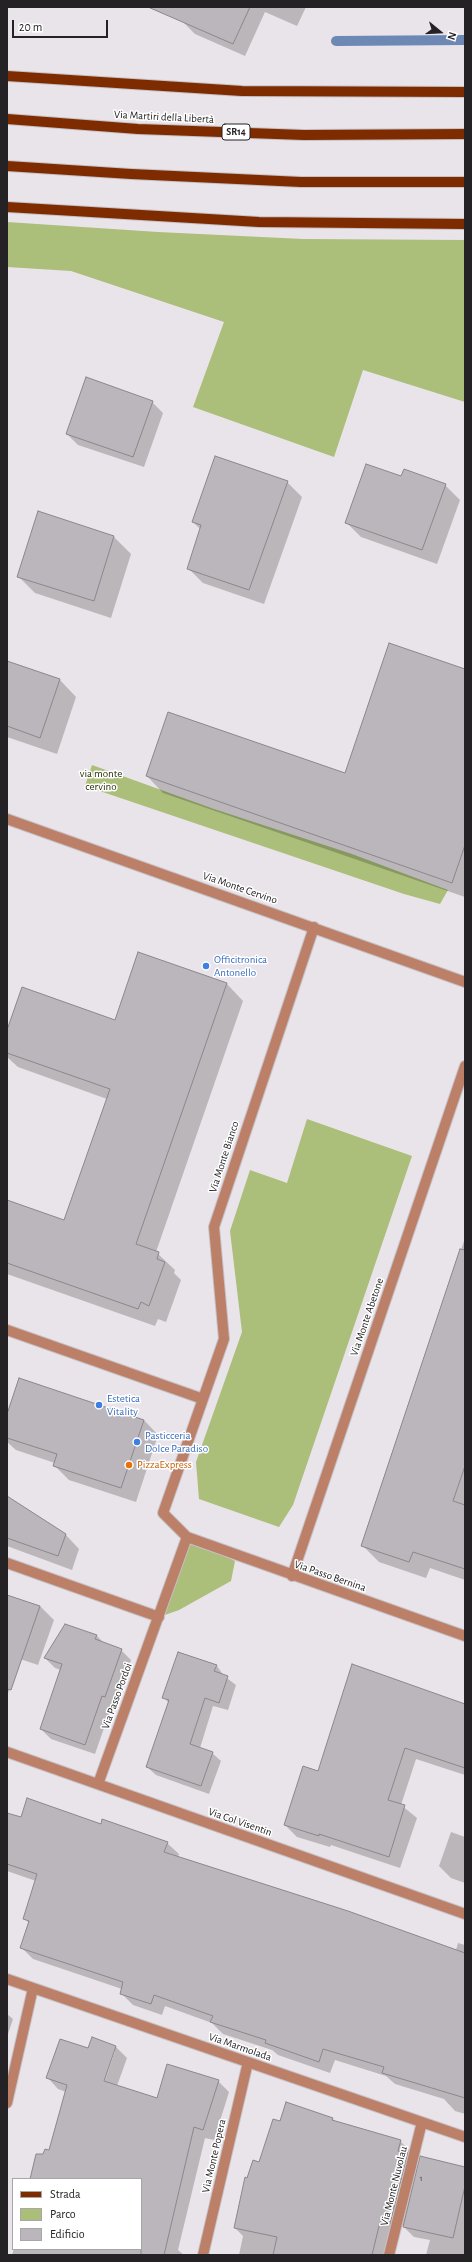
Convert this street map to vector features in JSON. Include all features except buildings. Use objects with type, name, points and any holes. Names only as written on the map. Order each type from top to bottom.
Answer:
[{"type":"main road","points":[[7,76],[242,91],[465,92]]},
{"type":"main road","name":"Via Martiri della Libertà","points":[[7,119],[138,128],[304,135],[465,134]]},
{"type":"main road","points":[[7,166],[131,174],[301,182],[465,182]]},
{"type":"main road","points":[[7,207],[260,222],[465,224]]},
{"type":"street","name":"Via Monte Cervino","points":[[7,819],[465,982]]},
{"type":"street","name":"Via Monte Bianco","points":[[187,1537],[163,1513],[224,1339],[214,1227],[314,927]]},
{"type":"street","name":"Via Monte Abetone","points":[[292,1576],[465,1066]]},
{"type":"street","points":[[7,1330],[203,1399]]},
{"type":"street","name":"Via Passo Bernina","points":[[187,1537],[292,1576],[465,1636]]},
{"type":"street","name":"Via Passo Pordoi","points":[[98,1784],[187,1537]]},
{"type":"street","points":[[7,1563],[159,1617]]},
{"type":"street","name":"Via Col Visentin","points":[[7,1752],[465,1914]]},
{"type":"street","name":"Via Marmolada","points":[[7,1979],[465,2137]]},
{"type":"street","points":[[7,2103],[33,1988]]},
{"type":"street","name":"Via Monte Popera","points":[[203,2255],[248,2062]]},
{"type":"street","name":"Via Monte Nuvolau","points":[[389,2255],[422,2122]]},
{"type":"green space","points":[[7,222],[158,232],[303,239],[465,240],[465,402],[363,370],[334,457],[193,407],[224,322],[71,271],[7,267]]},
{"type":"green space","name":"via monte cervino","points":[[92,765],[214,809],[352,854],[448,890],[440,904],[404,894],[85,786]]},
{"type":"green space","points":[[307,1119],[412,1156],[293,1505],[279,1527],[199,1499],[196,1462],[242,1332],[230,1231],[250,1170],[287,1183]]},
{"type":"green space","points":[[187,1537],[235,1561],[231,1581],[179,1610],[159,1617]]},
{"type":"waterway","points":[[336,41],[465,40]]},
{"type":"place","name":"Officitronica Antonello","points":[[206,966]]},
{"type":"place","name":"Estetica Vitality","points":[[99,1405]]},
{"type":"place","name":"Pasticceria Dolce Paradiso","points":[[137,1442]]},
{"type":"place","name":"PizzaExpress","points":[[129,1465]]}]
